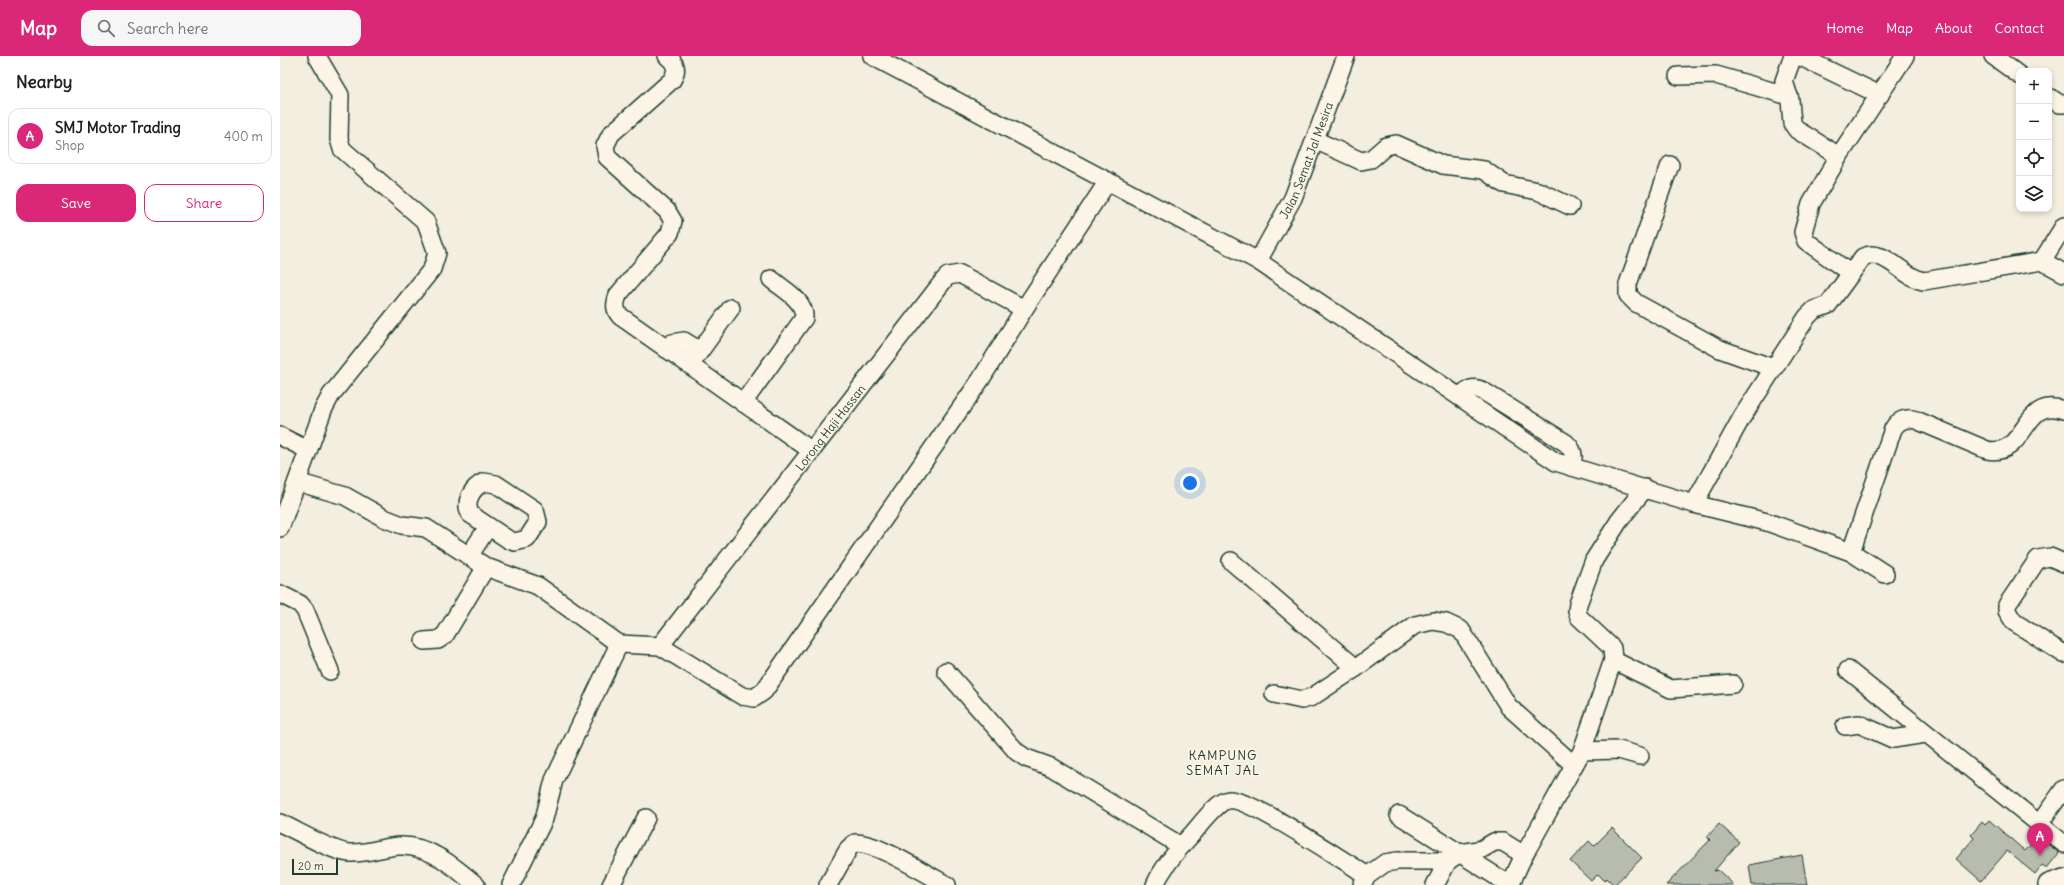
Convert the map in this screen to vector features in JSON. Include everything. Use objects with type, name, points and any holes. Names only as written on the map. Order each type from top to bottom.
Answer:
[{"type":"main road","points":[[2050,885],[2064,880]]},
{"type":"street","points":[[280,528],[323,410],[331,395],[432,268],[437,253],[426,222],[341,146],[340,95],[317,56]]},
{"type":"street","points":[[667,56],[675,66],[676,72],[672,80],[611,134],[605,146],[607,157],[672,217],[673,221],[670,233],[618,295],[615,305],[620,316],[812,451]]},
{"type":"street","points":[[872,56],[1258,261],[1556,462],[1694,504],[1767,522],[1851,552],[1884,574]]},
{"type":"street","name":"Jalan Semat Jal Mesira","points":[[1258,261],[1293,198],[1346,56]]},
{"type":"street","points":[[1793,56],[1784,81],[1789,96],[1790,119],[1794,127],[1839,156]]},
{"type":"street","points":[[1799,56],[1880,95]]},
{"type":"street","points":[[1850,273],[1810,245],[1804,237],[1803,232],[1811,204],[1839,156],[1905,56]]},
{"type":"street","points":[[1993,56],[2016,73]]},
{"type":"street","points":[[1678,76],[1716,75],[1789,96]]},
{"type":"street","points":[[2052,99],[2060,104],[2064,104]]},
{"type":"street","points":[[1315,140],[1361,161],[1371,159],[1386,146],[1396,144],[1443,165],[1482,169],[1504,184],[1535,190],[1570,206]]},
{"type":"street","points":[[1670,165],[1628,284],[1628,295],[1636,303],[1720,349],[1773,368]]},
{"type":"street","points":[[297,482],[345,496],[384,518],[402,525],[426,528],[486,567],[538,586],[619,644],[660,646],[742,696],[754,698],[760,695],[981,379],[1024,309],[1108,181]]},
{"type":"street","points":[[2042,261],[2064,226]]},
{"type":"street","points":[[1694,504],[1742,417],[1809,314],[1828,305],[1858,261],[1868,254],[1880,256],[1917,279],[1924,281],[2042,261],[2064,273]]},
{"type":"street","name":"Lorong Haji Hassan","points":[[660,646],[948,276],[954,274],[966,276],[1024,309]]},
{"type":"street","points":[[743,403],[804,318],[802,306],[799,302],[771,279]]},
{"type":"street","points":[[690,365],[731,308]]},
{"type":"street","points":[[666,349],[672,343],[684,341],[700,351]]},
{"type":"street","points":[[1851,552],[1893,429],[1901,420],[1907,418],[1916,420],[1986,450],[1997,452],[2011,445],[2027,423],[2038,412],[2053,408],[2064,410]]},
{"type":"street","points":[[280,436],[308,450]]},
{"type":"street","points":[[1399,815],[1454,857],[1510,885],[1524,855],[1578,758],[1613,660],[1612,648],[1579,616],[1577,611],[1578,604],[1594,560],[1619,521],[1645,488]]},
{"type":"street","points":[[469,556],[488,527]]},
{"type":"street","points":[[2064,563],[2050,556],[2038,559],[2007,605],[2007,611],[2014,622],[2064,654]]},
{"type":"street","points":[[1231,561],[1356,668]]},
{"type":"street","points":[[424,641],[438,640],[445,635],[486,567]]},
{"type":"street","points":[[280,594],[297,602],[305,610],[330,671]]},
{"type":"street","points":[[1274,694],[1302,700],[1312,697],[1356,668],[1415,625],[1433,621],[1446,623],[1461,630],[1474,648],[1509,707],[1578,758],[1619,750],[1640,756]]},
{"type":"street","points":[[511,885],[544,819],[554,780],[619,644]]},
{"type":"street","points":[[1613,660],[1671,689],[1733,684]]},
{"type":"street","points":[[1848,670],[1925,734],[2064,844]]},
{"type":"street","points":[[946,671],[1017,752],[1026,758],[1056,770],[1182,846]]},
{"type":"street","points":[[1845,726],[1859,724],[1893,739],[1925,734]]},
{"type":"street","points":[[2039,824],[2064,788]]},
{"type":"street","points":[[1155,885],[1182,846],[1221,804],[1234,799],[1258,809],[1354,867],[1365,881],[1380,866],[1391,862],[1454,857],[1482,849],[1494,842],[1507,844],[1524,855]]},
{"type":"street","points":[[611,885],[646,818]]},
{"type":"street","points":[[280,823],[336,850],[349,853],[360,853],[399,846],[412,847],[442,859],[476,885]]},
{"type":"street","points":[[828,885],[849,848],[855,843],[861,843],[884,852],[947,885]]},
{"type":"street","points":[[1434,885],[1454,857]]},
{"type":"building","points":[[1989,820],[2025,851],[2038,836],[2059,853],[2047,868],[2042,865],[2035,874],[2007,851],[1981,881],[1956,859],[1974,838],[1971,835],[1982,822],[1985,825]]},
{"type":"building","points":[[1719,824],[1739,842],[1714,871],[1718,870],[1734,885],[1666,885],[1710,840],[1707,837]]},
{"type":"building","points":[[1612,828],[1642,858],[1614,885],[1607,878],[1605,881],[1598,874],[1591,881],[1570,861],[1589,841],[1594,846]]},
{"type":"building","points":[[1802,855],[1807,885],[1752,885],[1749,865]]},
{"type":"place","name":"SMJ Motor Trading","points":[[2040,856]]},
{"type":"district","name":"KAMPUNG SEMAT JAL","points":[[1223,762]]}]
